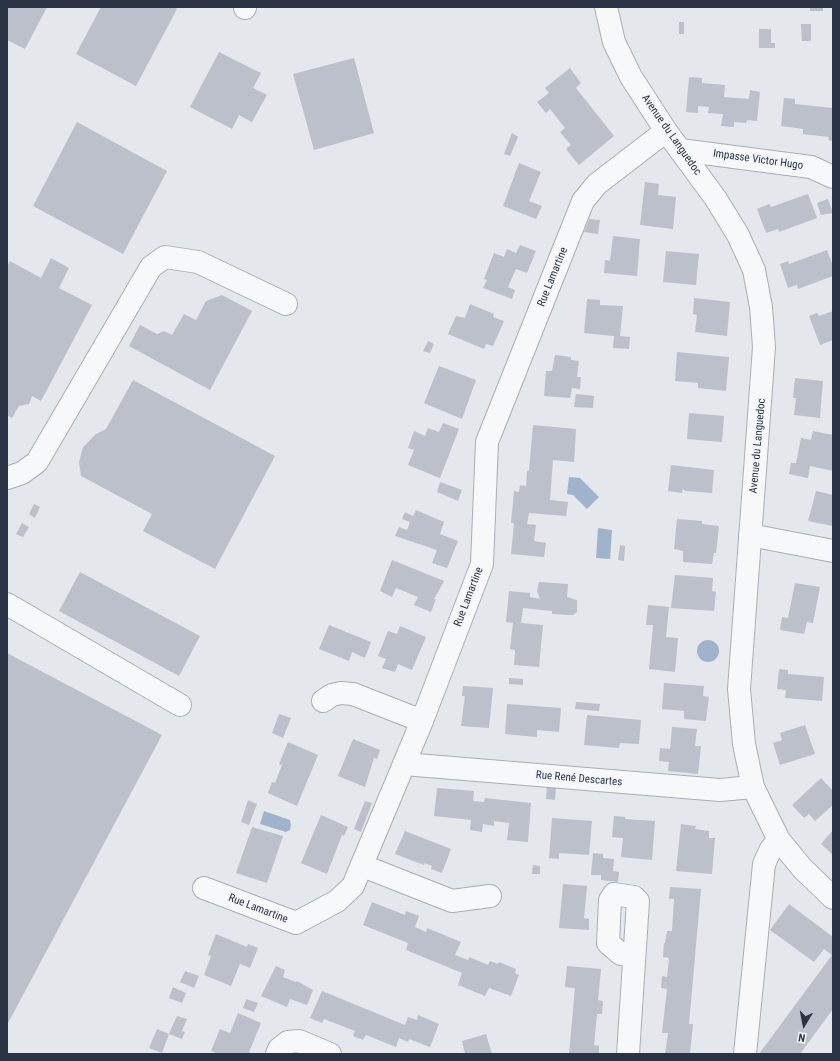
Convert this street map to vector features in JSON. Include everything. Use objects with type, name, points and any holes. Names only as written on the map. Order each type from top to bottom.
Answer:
[{"type":"street","name":"Avenue du Languedoc","points":[[606,7],[614,42],[631,77],[666,131],[716,199],[738,234],[754,270],[761,307],[764,347],[763,385],[739,689],[744,744],[753,787],[779,840],[802,868],[833,898]]},
{"type":"street","name":"Rue Lamartine","points":[[204,888],[296,923],[337,901],[353,886],[363,866],[422,721],[482,564],[487,442],[583,201],[597,184],[666,131]]},
{"type":"street","name":"Impasse Victor Hugo","points":[[680,150],[811,168],[833,177]]},
{"type":"street","points":[[7,478],[22,473],[37,462],[151,267],[165,257],[198,262],[286,304]]},
{"type":"street","points":[[750,535],[833,551]]},
{"type":"street","points":[[7,604],[180,705]]},
{"type":"street","points":[[323,701],[332,695],[341,693],[353,694],[422,721]]},
{"type":"street","name":"Rue René Descartes","points":[[404,764],[720,790],[753,787]]},
{"type":"street","points":[[745,1054],[764,864],[771,849],[779,840]]},
{"type":"street","points":[[363,866],[452,901],[490,896]]},
{"type":"street","points":[[628,1054],[635,973],[634,955]]},
{"type":"street","points":[[277,1054],[279,1049],[288,1042],[298,1041],[330,1054]]},
{"type":"water","points":[[569,477],[580,478],[599,497],[587,509],[573,495],[567,494]]},
{"type":"water","points":[[598,528],[612,530],[610,559],[596,558]]},
{"type":"water","points":[[708,640],[716,643],[719,651],[716,659],[708,662],[700,659],[697,651],[700,643]]},
{"type":"water","points":[[264,811],[290,820],[290,830],[286,832],[260,824]]},
{"type":"building","points":[[7,7],[47,7],[25,49],[7,40]]},
{"type":"building","points":[[101,7],[174,7],[177,9],[136,86],[76,54]]},
{"type":"building","points":[[810,7],[823,7],[823,11],[810,11]]},
{"type":"building","points":[[679,22],[684,22],[684,34],[679,34]]},
{"type":"building","points":[[801,24],[811,24],[811,41],[802,41]]},
{"type":"building","points":[[759,29],[771,29],[771,43],[775,43],[775,48],[759,48]]},
{"type":"building","points":[[219,52],[261,73],[253,88],[267,95],[252,122],[239,115],[232,129],[190,107]]},
{"type":"building","points":[[354,58],[374,133],[314,150],[293,74]]},
{"type":"building","points":[[570,68],[581,83],[576,88],[614,136],[579,165],[566,149],[571,145],[560,132],[565,128],[550,109],[546,113],[537,102],[549,93],[545,88]]},
{"type":"building","points":[[689,77],[702,78],[702,83],[725,85],[724,97],[749,99],[750,90],[760,92],[757,121],[747,120],[746,123],[734,122],[734,127],[721,126],[723,114],[708,113],[709,107],[698,106],[698,113],[686,112]]},
{"type":"building","points":[[784,98],[795,99],[795,104],[833,108],[833,141],[828,140],[829,137],[803,134],[803,129],[781,126]]},
{"type":"building","points":[[77,122],[167,171],[123,254],[33,206]]},
{"type":"building","points":[[512,133],[518,137],[510,156],[504,154]]},
{"type":"building","points":[[519,163],[541,172],[529,201],[542,206],[536,219],[503,206]]},
{"type":"building","points":[[645,182],[659,184],[658,195],[676,197],[673,229],[640,225]]},
{"type":"building","points":[[808,194],[817,218],[779,232],[778,229],[766,233],[757,209],[769,204],[771,207]]},
{"type":"building","points":[[828,199],[833,213],[821,215],[817,203]]},
{"type":"building","points":[[589,219],[600,220],[598,234],[584,232]]},
{"type":"building","points":[[613,236],[640,239],[637,276],[604,273],[605,260],[610,261]]},
{"type":"building","points":[[520,245],[536,251],[527,273],[516,269],[508,287],[515,290],[512,299],[483,288],[487,280],[484,279],[494,253],[504,257],[507,249],[516,253]]},
{"type":"building","points":[[827,250],[833,266],[833,276],[798,289],[797,285],[788,288],[780,264],[788,261],[789,264]]},
{"type":"building","points":[[666,251],[699,254],[696,285],[663,282]]},
{"type":"building","points":[[51,258],[69,268],[59,288],[92,305],[41,401],[32,396],[29,404],[19,406],[12,418],[7,415],[7,267],[10,261],[41,278]]},
{"type":"building","points":[[222,295],[252,311],[210,390],[129,346],[140,325],[157,334],[164,331],[172,335],[184,314],[196,320],[206,301]]},
{"type":"building","points":[[694,298],[730,302],[727,336],[695,332],[697,315],[693,314]]},
{"type":"building","points":[[587,299],[600,300],[600,305],[623,306],[620,336],[630,337],[629,349],[613,348],[614,336],[584,333]]},
{"type":"building","points":[[470,304],[494,314],[493,317],[504,321],[493,346],[486,344],[484,349],[448,334],[456,316],[465,318]]},
{"type":"building","points":[[833,311],[833,340],[820,345],[809,316],[817,313],[819,316]]},
{"type":"building","points":[[428,341],[434,344],[430,353],[423,351]]},
{"type":"building","points":[[677,352],[729,357],[726,391],[698,388],[698,383],[675,381]]},
{"type":"building","points":[[555,355],[571,357],[571,360],[579,361],[577,377],[581,377],[580,389],[572,388],[570,398],[544,396],[546,371],[552,371]]},
{"type":"building","points":[[439,366],[476,380],[462,419],[424,403]]},
{"type":"building","points":[[795,378],[823,381],[820,418],[794,415],[796,398],[793,398]]},
{"type":"building","points":[[133,380],[275,456],[215,569],[143,531],[152,514],[81,476],[79,462],[83,447],[96,434],[106,429]]},
{"type":"building","points":[[576,394],[594,396],[593,408],[574,407]]},
{"type":"building","points":[[689,413],[724,416],[722,442],[687,439]]},
{"type":"building","points":[[443,423],[459,429],[440,478],[408,465],[414,450],[408,448],[414,431],[425,436],[428,428],[439,432]]},
{"type":"building","points":[[533,425],[576,429],[574,462],[553,460],[550,500],[568,502],[566,516],[529,513],[527,524],[536,525],[534,541],[546,543],[544,557],[511,554],[514,523],[511,523],[514,491],[519,492],[520,485],[526,486],[527,471],[529,471]]},
{"type":"building","points":[[813,431],[833,435],[833,471],[810,466],[808,478],[789,474],[791,463],[796,463],[801,438],[811,440]]},
{"type":"building","points":[[671,465],[714,470],[712,493],[686,491],[683,489],[682,493],[668,491]]},
{"type":"building","points":[[440,482],[462,490],[458,501],[437,492]]},
{"type":"building","points":[[816,491],[833,495],[833,526],[808,521]]},
{"type":"building","points":[[34,504],[40,507],[35,518],[29,514]]},
{"type":"building","points":[[416,510],[444,522],[440,534],[458,541],[447,568],[432,563],[437,550],[395,536],[399,527],[407,530],[410,522],[402,519],[405,512],[413,516]]},
{"type":"building","points":[[677,519],[702,521],[702,524],[719,526],[716,553],[714,553],[712,564],[683,562],[683,551],[674,549]]},
{"type":"building","points":[[22,523],[29,527],[23,537],[16,534]]},
{"type":"building","points":[[620,545],[625,546],[624,561],[618,560]]},
{"type":"building","points":[[392,560],[444,581],[434,599],[436,599],[431,612],[414,605],[418,597],[396,588],[392,597],[380,591]]},
{"type":"building","points":[[80,572],[200,636],[179,676],[59,611]]},
{"type":"building","points":[[675,575],[713,578],[712,591],[716,592],[714,611],[671,608]]},
{"type":"building","points":[[539,582],[568,584],[567,597],[577,600],[577,612],[573,615],[552,614],[552,611],[523,608],[521,623],[543,625],[539,667],[514,665],[515,650],[510,649],[513,623],[506,622],[509,591],[530,593],[530,597],[540,599],[537,591]]},
{"type":"building","points":[[795,583],[820,587],[813,623],[807,622],[804,634],[780,630],[782,617],[788,618]]},
{"type":"building","points":[[648,605],[669,607],[666,637],[678,638],[675,672],[649,669],[653,625],[646,625]]},
{"type":"building","points":[[329,625],[371,642],[365,658],[352,652],[349,661],[319,649]]},
{"type":"building","points":[[400,626],[426,637],[412,670],[398,664],[395,672],[382,668],[386,659],[378,656],[388,631],[397,634]]},
{"type":"building","points":[[7,653],[162,735],[7,1025]]},
{"type":"building","points":[[779,669],[788,670],[788,674],[824,677],[822,701],[785,698],[786,690],[777,689]]},
{"type":"building","points":[[509,678],[523,679],[523,685],[509,684]]},
{"type":"building","points":[[664,683],[704,686],[703,696],[709,697],[706,721],[684,719],[684,711],[662,709]]},
{"type":"building","points":[[463,686],[493,688],[489,728],[461,726],[465,696],[462,696]]},
{"type":"building","points":[[576,702],[600,704],[599,711],[575,709]]},
{"type":"building","points":[[507,704],[561,708],[559,732],[537,730],[537,737],[505,734]]},
{"type":"building","points":[[279,714],[291,718],[283,738],[272,733]]},
{"type":"building","points":[[587,715],[641,720],[639,744],[620,743],[619,748],[584,745]]},
{"type":"building","points":[[805,725],[815,754],[780,765],[773,743],[782,740],[780,733]]},
{"type":"building","points":[[672,727],[697,729],[695,746],[701,746],[698,774],[668,771],[669,762],[659,761],[660,748],[670,749]]},
{"type":"building","points":[[353,739],[380,750],[377,759],[374,758],[365,787],[338,776]]},
{"type":"building","points":[[288,742],[318,755],[297,806],[268,793],[272,782],[275,783],[282,765],[279,764]]},
{"type":"building","points":[[821,778],[833,791],[833,805],[815,821],[809,814],[804,818],[792,805]]},
{"type":"building","points":[[547,786],[556,786],[555,800],[546,799]]},
{"type":"building","points":[[437,788],[474,791],[473,801],[484,802],[485,798],[531,803],[528,842],[507,840],[509,823],[494,821],[494,826],[483,824],[482,832],[470,830],[471,820],[434,816]]},
{"type":"building","points":[[248,800],[257,804],[249,825],[241,822]]},
{"type":"building","points":[[365,801],[372,803],[361,832],[354,829]]},
{"type":"building","points":[[321,815],[348,827],[344,836],[342,835],[327,874],[301,863]]},
{"type":"building","points":[[614,816],[625,817],[625,819],[655,821],[652,860],[621,857],[623,838],[612,837]]},
{"type":"building","points":[[552,818],[592,821],[589,855],[559,853],[559,859],[549,858]]},
{"type":"building","points":[[681,824],[696,826],[695,829],[709,831],[709,838],[715,838],[712,874],[676,871]]},
{"type":"building","points":[[252,827],[283,836],[267,883],[236,873]]},
{"type":"building","points":[[833,830],[833,855],[821,844]]},
{"type":"building","points":[[405,831],[451,849],[442,873],[431,869],[432,866],[425,863],[424,865],[395,854]]},
{"type":"building","points":[[593,853],[603,854],[603,858],[614,859],[613,871],[619,872],[618,882],[601,880],[601,875],[591,875]]},
{"type":"building","points":[[533,865],[540,866],[540,874],[532,874]]},
{"type":"building","points":[[563,884],[587,886],[584,918],[589,919],[589,930],[559,928]]},
{"type":"building","points":[[670,887],[701,889],[689,1024],[693,1024],[690,1054],[665,1054],[668,1033],[662,1033],[667,989],[661,988],[662,976],[667,977],[669,958],[663,957],[664,943],[667,931],[672,931],[674,899],[669,899]]},
{"type":"building","points":[[372,902],[405,915],[406,911],[419,916],[415,927],[426,932],[427,928],[461,942],[455,955],[468,960],[469,957],[488,965],[490,961],[498,964],[499,962],[516,969],[515,973],[519,975],[511,996],[489,988],[485,996],[458,985],[462,973],[406,950],[408,943],[363,925]]},
{"type":"building","points":[[789,904],[833,937],[833,1009],[800,1054],[759,1054],[832,955],[824,949],[814,962],[770,930]]},
{"type":"building","points":[[216,934],[247,947],[248,944],[258,948],[250,968],[240,964],[231,986],[204,975],[211,956],[208,955]]},
{"type":"building","points":[[276,966],[285,970],[283,977],[296,982],[297,981],[313,990],[307,1005],[290,999],[287,1007],[261,996]]},
{"type":"building","points":[[567,966],[601,969],[598,1000],[603,1001],[602,1014],[597,1014],[594,1045],[599,1046],[599,1054],[569,1054],[575,988],[565,987]]},
{"type":"building","points":[[185,971],[199,976],[194,988],[180,982]]},
{"type":"building","points":[[173,987],[186,993],[182,1003],[169,998]]},
{"type":"building","points":[[322,991],[405,1025],[408,1017],[417,1020],[418,1015],[439,1024],[430,1047],[409,1039],[408,1042],[399,1038],[396,1047],[366,1035],[363,1040],[353,1036],[355,1031],[324,1019],[322,1023],[310,1018]]},
{"type":"building","points":[[246,999],[258,1003],[254,1012],[243,1008]]},
{"type":"building","points":[[238,1013],[261,1023],[249,1052],[253,1054],[218,1054],[211,1051],[220,1029],[230,1033]]},
{"type":"building","points":[[177,1016],[187,1019],[182,1031],[185,1032],[182,1039],[169,1034]]},
{"type":"building","points":[[157,1029],[169,1034],[162,1053],[149,1048]]},
{"type":"building","points":[[486,1034],[492,1054],[465,1054],[462,1041]]}]
